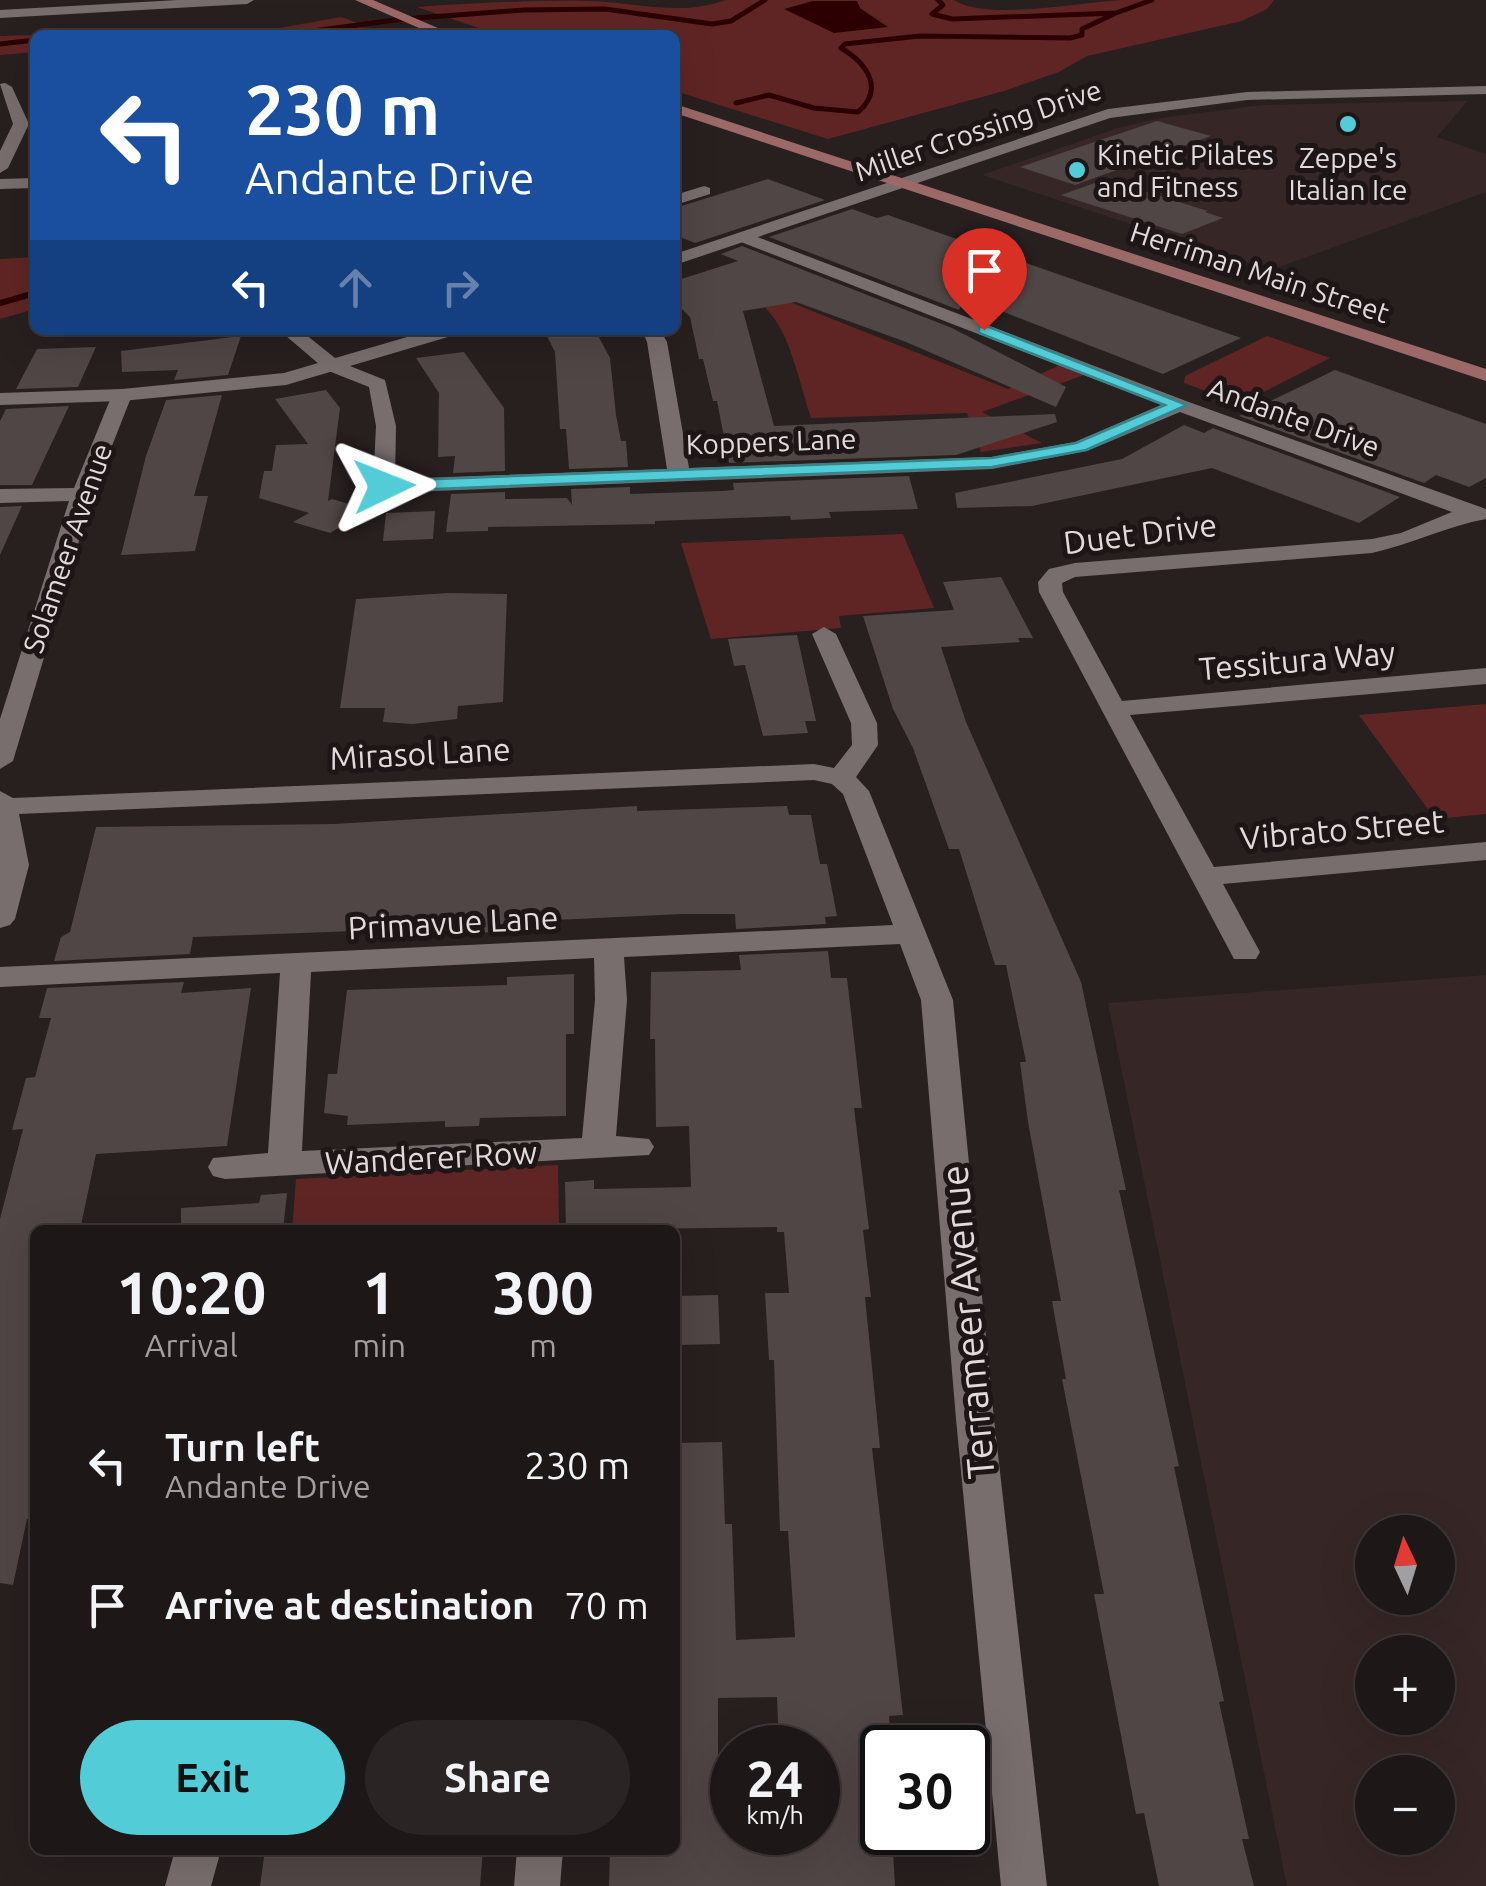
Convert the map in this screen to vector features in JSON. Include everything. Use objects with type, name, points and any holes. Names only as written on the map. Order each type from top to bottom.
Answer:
[{"type":"main road","points":[[362,0],[431,30]]},
{"type":"main road","name":"Herriman Main Street","points":[[680,110],[1486,375]]},
{"type":"street","points":[[0,14],[246,0]]},
{"type":"street","points":[[0,168],[21,124],[8,87]]},
{"type":"street","name":"Miller Crossing Drive","points":[[680,258],[1071,123],[1159,104],[1261,95],[1486,90]]},
{"type":"street","points":[[0,184],[30,182]]},
{"type":"street","points":[[680,198],[704,190]]},
{"type":"street","name":"Andante Drive","points":[[747,238],[1179,405],[1479,514]]},
{"type":"street","name":"Koppers Lane","points":[[294,335],[334,366],[378,384],[386,426],[384,486],[1008,460],[1080,447],[1179,405]]},
{"type":"street","points":[[0,398],[122,395],[286,380],[434,335]]},
{"type":"street","points":[[654,335],[678,474]]},
{"type":"street","name":"Solameer Avenue","points":[[0,761],[82,494],[122,395]]},
{"type":"street","points":[[0,496],[82,494]]},
{"type":"street","name":"Duet Drive","points":[[1245,952],[1051,592],[1050,582],[1057,574],[1372,546],[1479,514]]},
{"type":"street","points":[[824,634],[864,724],[865,744],[841,778]]},
{"type":"street","name":"Tessitura Way","points":[[1114,708],[1486,676]]},
{"type":"street","name":"Mirasol Lane","points":[[1,803],[677,776],[814,772],[841,778]]},
{"type":"street","name":"Terrameer Avenue","points":[[841,778],[855,792],[937,1000],[975,1420],[1024,1886]]},
{"type":"street","points":[[0,919],[15,866],[12,838],[1,803]]},
{"type":"street","name":"Vibrato Street","points":[[1204,876],[1486,851]]},
{"type":"street","name":"Primavue Lane","points":[[0,977],[910,934]]},
{"type":"street","points":[[598,1148],[611,1000],[609,950]]},
{"type":"street","points":[[284,1164],[296,964]]},
{"type":"street","name":"Wanderer Row","points":[[225,1167],[637,1146]]},
{"type":"street","points":[[188,1886],[197,1855]]},
{"type":"street","points":[[537,1886],[540,1855]]},
{"type":"shaded area","points":[[726,0],[954,0],[969,6],[1012,10],[1125,0],[1274,0],[1267,9],[1242,21],[1087,56],[1059,72],[1004,91],[828,139],[680,93],[680,30],[484,30],[417,7],[567,1],[675,8]]},
{"type":"shaded area","points":[[813,1],[857,1],[860,8],[888,27],[834,33],[784,9]]},
{"type":"shaded area","points":[[341,17],[367,26],[354,30],[209,30],[279,28]]},
{"type":"shaded area","points":[[30,35],[30,52],[0,55],[0,36]]},
{"type":"shaded area","points":[[1467,101],[1437,137],[1486,154],[1486,192],[1271,270],[982,175],[1118,128],[1161,118],[1262,105]]},
{"type":"shaded area","points":[[30,257],[30,310],[0,319],[0,259]]},
{"type":"shaded area","points":[[702,267],[1008,389],[1060,365],[1084,375],[982,412],[1042,443],[981,452],[967,413],[811,418],[779,326],[752,295]]},
{"type":"shaded area","points":[[1267,336],[1330,358],[1240,404],[1184,383],[1185,376]]},
{"type":"shaded area","points":[[903,534],[934,608],[839,616],[841,628],[711,639],[681,543]]},
{"type":"shaded area","points":[[1486,704],[1486,814],[1435,819],[1359,715]]},
{"type":"shaded area","points":[[1486,975],[1486,1886],[1287,1886],[1108,1003]]},
{"type":"shaded area","points":[[558,1165],[559,1225],[292,1225],[296,1179]]},
{"type":"building","points":[[1157,121],[1211,136],[1075,185],[1020,167]]},
{"type":"building","points":[[768,179],[825,200],[695,243],[680,237],[680,206]]},
{"type":"building","points":[[1106,179],[1223,218],[1182,234],[1061,195]]},
{"type":"building","points":[[852,209],[877,218],[888,215],[1241,338],[1163,374],[965,297],[959,310],[769,237]]},
{"type":"building","points":[[742,246],[952,328],[1066,387],[1056,407],[906,342],[796,302],[743,311],[774,426],[1055,414],[1057,422],[956,455],[729,463],[717,401],[713,401],[703,359],[699,359],[690,317],[680,307],[680,279],[738,261],[721,254]]},
{"type":"building","points":[[546,335],[598,335],[610,358],[616,415],[621,441],[626,441],[628,467],[569,469],[566,429],[560,429],[555,352]]},
{"type":"building","points":[[241,336],[228,375],[174,380],[178,370],[122,372],[121,351]]},
{"type":"building","points":[[96,347],[78,387],[16,389],[37,349]]},
{"type":"building","points":[[464,352],[504,408],[505,471],[453,473],[455,456],[438,457],[439,393],[416,358]]},
{"type":"building","points":[[1335,370],[1486,424],[1486,478],[1469,487],[1436,475],[1424,483],[1239,416]]},
{"type":"building","points":[[326,390],[340,408],[328,501],[369,510],[330,533],[293,522],[309,513],[259,498],[264,471],[272,471],[276,445],[308,444],[275,399]]},
{"type":"building","points":[[222,395],[194,496],[208,496],[195,551],[121,555],[146,456],[166,400]]},
{"type":"building","points":[[69,406],[32,485],[0,485],[0,421],[6,409]]},
{"type":"building","points":[[1184,425],[1204,433],[1213,428],[1400,497],[1359,523],[1212,468],[1032,506],[957,508],[955,493],[1122,459]]},
{"type":"building","points":[[909,476],[918,509],[829,512],[831,518],[791,520],[790,516],[655,524],[488,527],[488,531],[446,532],[451,494],[505,492],[505,499],[567,498],[572,505],[571,489],[630,487],[630,494],[722,491],[734,490],[733,483]]},
{"type":"building","points":[[22,506],[0,555],[0,507]]},
{"type":"building","points":[[435,511],[433,539],[383,541],[386,513]]},
{"type":"building","points":[[1001,577],[1033,638],[941,647],[966,722],[1081,982],[1126,1190],[1119,1190],[1179,1466],[1174,1467],[1224,1701],[1219,1702],[1249,1839],[1242,1839],[1254,1886],[1159,1886],[1144,1813],[1136,1814],[1094,1594],[1104,1594],[1062,1379],[1066,1379],[1052,1301],[1061,1301],[1028,1122],[1020,1062],[1026,1062],[1006,965],[995,965],[959,849],[949,849],[913,748],[893,709],[863,616],[954,610],[943,582]]},
{"type":"building","points":[[507,594],[503,702],[458,706],[457,719],[413,724],[383,722],[385,708],[340,708],[356,599]]},
{"type":"building","points":[[797,635],[816,721],[805,721],[808,733],[763,736],[745,665],[734,666],[728,639]]},
{"type":"building","points":[[637,806],[637,811],[787,806],[789,815],[811,815],[820,864],[827,864],[837,916],[825,917],[826,924],[736,929],[735,914],[682,914],[534,921],[534,930],[436,935],[437,928],[193,937],[190,954],[54,961],[61,937],[70,932],[96,827],[334,824]]},
{"type":"building","points":[[828,951],[831,978],[847,978],[862,1108],[854,1108],[869,1229],[863,1230],[871,1297],[865,1297],[880,1448],[872,1448],[903,1715],[889,1716],[890,1725],[860,1725],[860,1855],[893,1855],[895,1886],[609,1886],[610,1855],[680,1855],[680,1443],[722,1442],[725,1524],[732,1524],[736,1640],[795,1637],[788,1531],[780,1531],[774,1360],[769,1360],[765,1293],[789,1293],[784,1232],[777,1232],[777,1227],[566,1225],[565,1182],[594,1180],[594,1189],[691,1187],[689,1126],[656,1127],[655,1039],[650,1039],[651,972],[741,970],[739,955]]},
{"type":"building","points":[[574,974],[574,1034],[566,1034],[566,1116],[480,1118],[479,1126],[445,1127],[445,1121],[347,1125],[348,1116],[324,1113],[328,1074],[337,1074],[347,990],[507,985],[507,977]]},
{"type":"building","points":[[184,982],[181,993],[251,988],[227,1146],[96,1154],[81,1225],[30,1225],[30,1519],[13,1585],[0,1583],[0,1219],[23,1129],[12,1130],[26,1078],[35,1077],[51,1018],[39,1018],[47,988]]},
{"type":"building","points":[[287,1193],[284,1225],[181,1225],[181,1208],[259,1203],[261,1195]]},
{"type":"building","points":[[718,1295],[720,1344],[680,1345],[680,1296]]},
{"type":"building","points":[[264,1855],[483,1855],[480,1886],[260,1886]]},
{"type":"waterway","points":[[320,30],[524,10],[605,9],[712,24],[731,21],[765,0]]},
{"type":"waterway","points":[[938,0],[943,5],[932,14],[952,19],[1116,13]]},
{"type":"waterway","points":[[1116,13],[1152,0]]},
{"type":"waterway","points":[[736,103],[769,95],[814,108],[858,112],[871,94],[871,85],[864,68],[841,48],[845,44],[920,36],[1070,38],[1082,35],[1082,29],[1116,13]]},
{"type":"waterway","points":[[0,44],[30,41]]},
{"type":"waterway","points":[[0,303],[30,294]]},
{"type":"place","name":"Zeppe's Italian Ice","points":[[1348,124]]},
{"type":"place","name":"Kinetic Pilates and Fitness","points":[[1077,170]]},
{"type":"route","points":[[384,486],[992,462],[1080,447],[1114,436],[1179,405],[984,330]]}]
